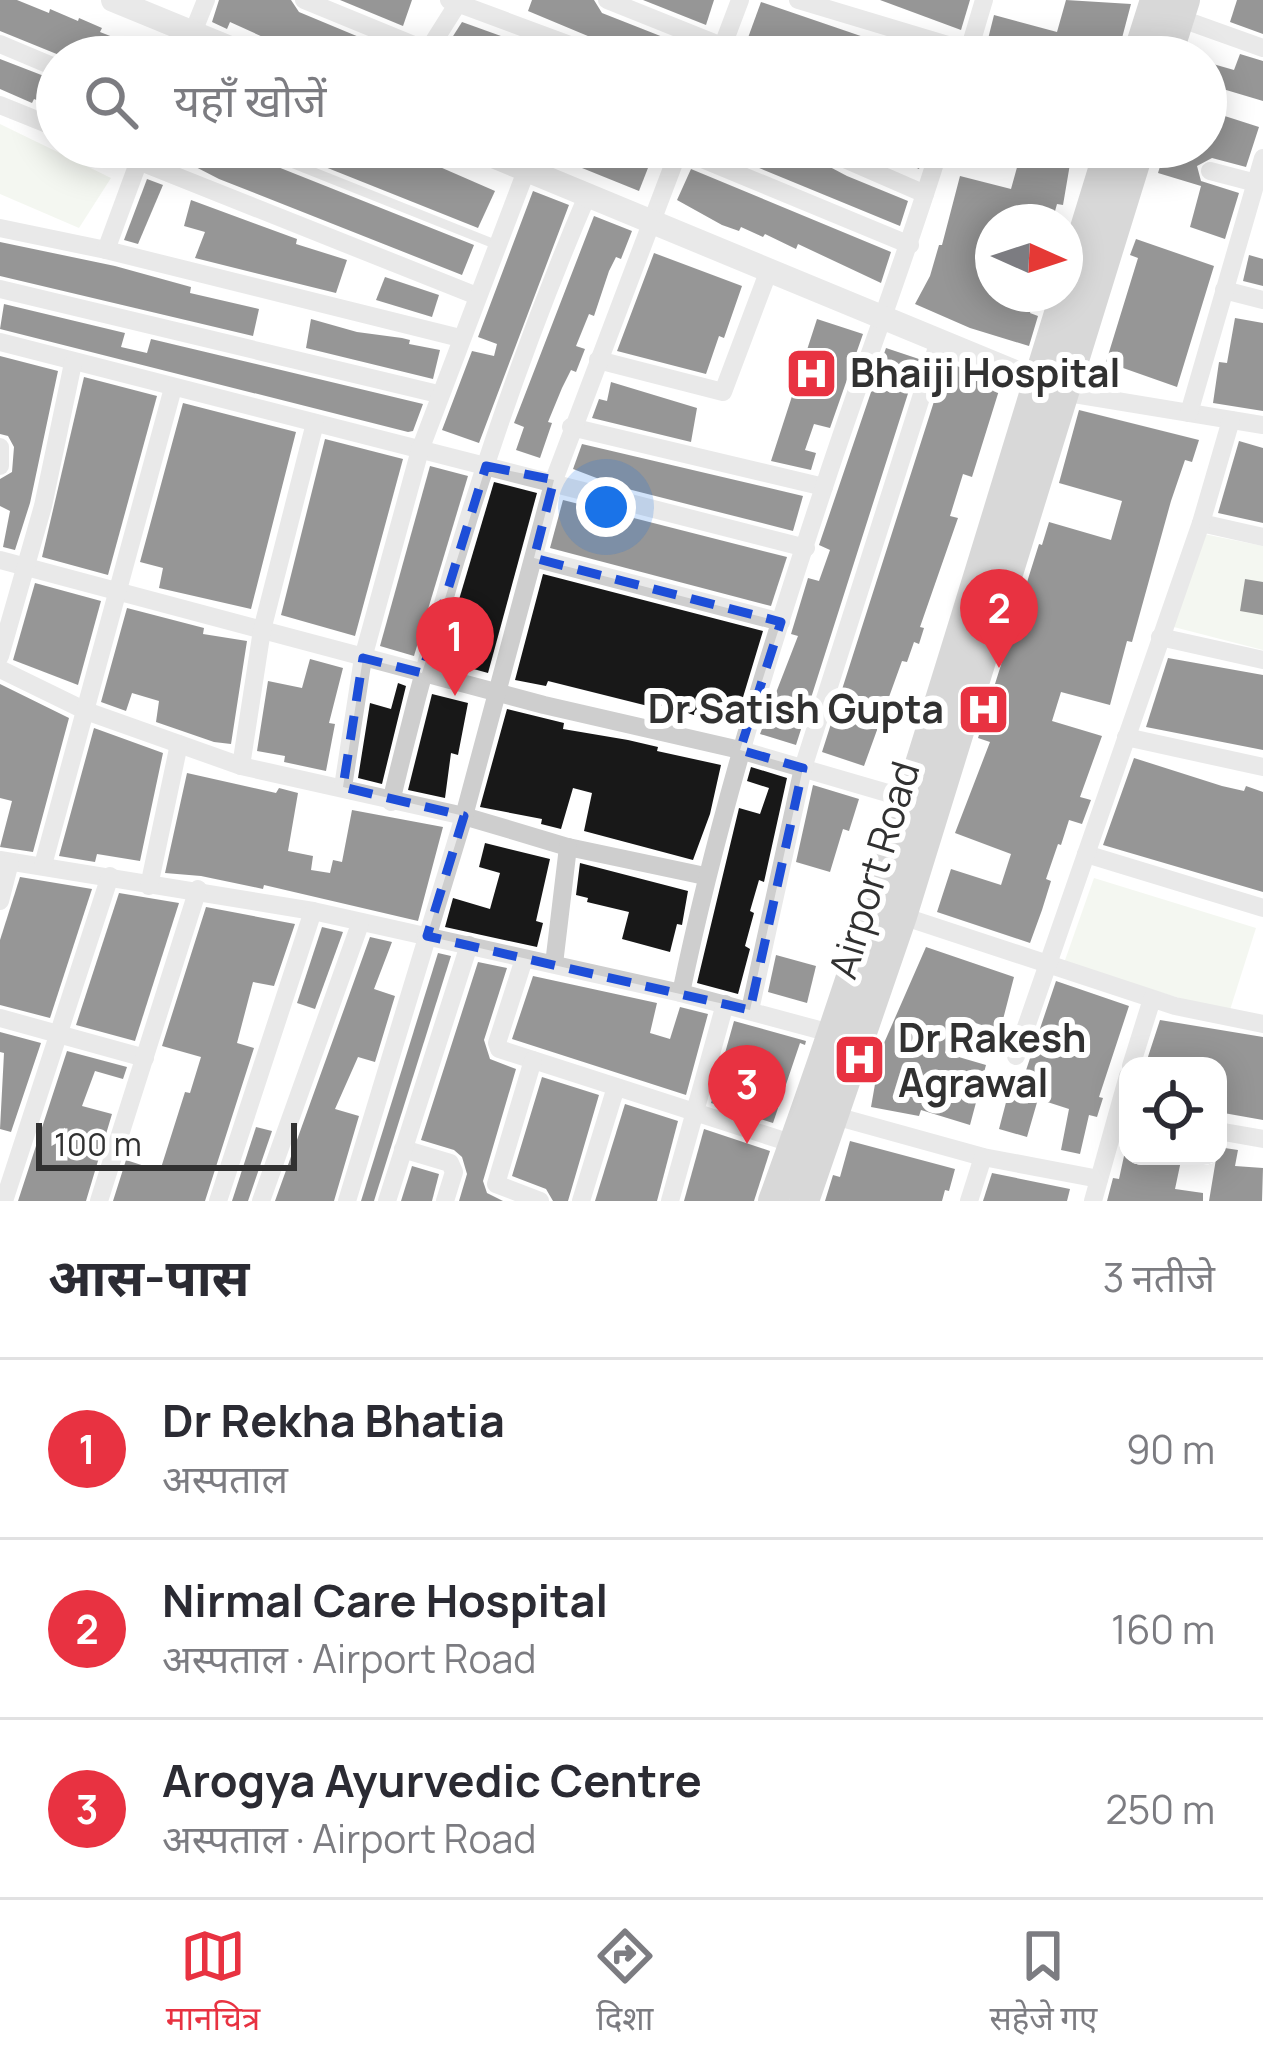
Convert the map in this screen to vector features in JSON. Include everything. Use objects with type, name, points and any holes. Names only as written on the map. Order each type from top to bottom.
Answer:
[{"type":"main road","points":[[1152,36],[1173,6]]},
{"type":"main road","points":[[1169,36],[1173,6]]},
{"type":"main road","name":"Airport Road","points":[[1083,235],[1104,168]]},
{"type":"main road","name":"Airport Road","points":[[804,1201],[835,1116],[846,1037],[908,799],[1050,387],[1132,168]]},
{"type":"main road","name":"Airport Road","points":[[773,1201],[794,1144],[902,916],[1050,387],[1062,312]]},
{"type":"street","points":[[113,0],[200,36]]},
{"type":"street","points":[[192,36],[206,0]]},
{"type":"street","points":[[304,0],[387,36]]},
{"type":"street","points":[[607,0],[687,36]]},
{"type":"street","points":[[726,36],[740,0]]},
{"type":"street","points":[[798,0],[911,36]]},
{"type":"street","points":[[864,22],[870,0]]},
{"type":"street","points":[[977,36],[984,0]]},
{"type":"street","points":[[440,36],[456,1],[547,36]]},
{"type":"street","points":[[1173,6],[1263,48]]},
{"type":"street","points":[[0,44],[36,59]]},
{"type":"street","points":[[0,105],[36,120]]},
{"type":"street","points":[[1190,413],[1263,158]]},
{"type":"street","points":[[106,250],[136,168]]},
{"type":"street","points":[[174,168],[477,296]]},
{"type":"street","points":[[519,168],[1050,387],[1263,425]]},
{"type":"street","points":[[347,1201],[464,816],[554,481],[670,168]]},
{"type":"street","points":[[725,168],[910,245]]},
{"type":"street","points":[[866,168],[926,194]]},
{"type":"street","points":[[681,993],[705,876],[740,750],[934,168]]},
{"type":"street","points":[[344,787],[363,658],[420,450],[526,171]]},
{"type":"street","points":[[1210,171],[1256,182]]},
{"type":"street","points":[[391,802],[422,673],[517,367],[587,196]]},
{"type":"street","points":[[0,229],[106,250],[460,338]]},
{"type":"street","points":[[598,360],[723,392],[769,270]]},
{"type":"street","points":[[0,289],[439,394]]},
{"type":"street","points":[[1224,290],[1263,300]]},
{"type":"street","points":[[750,1010],[803,768],[939,341]]},
{"type":"street","points":[[0,342],[806,548]]},
{"type":"street","points":[[0,656],[44,506],[74,363]]},
{"type":"street","points":[[44,865],[173,388]]},
{"type":"street","points":[[1016,1056],[1201,523],[1231,420]]},
{"type":"street","points":[[241,766],[262,630],[315,424]]},
{"type":"street","points":[[572,427],[824,487]]},
{"type":"street","points":[[0,447],[0,466]]},
{"type":"street","points":[[1201,523],[1263,537]]},
{"type":"street","points":[[534,557],[781,622]]},
{"type":"street","points":[[0,560],[495,692],[740,750],[908,799]]},
{"type":"street","points":[[1160,637],[1263,660]]},
{"type":"street","points":[[0,669],[86,711],[241,766],[705,876]]},
{"type":"street","points":[[1126,737],[1263,766]]},
{"type":"street","points":[[149,886],[179,744]]},
{"type":"street","points":[[554,964],[568,847]]},
{"type":"street","points":[[1086,854],[1263,908]]},
{"type":"street","points":[[0,901],[5,861],[44,865],[313,911],[681,993],[846,1037]]},
{"type":"street","points":[[4,1201],[110,876]]},
{"type":"street","points":[[99,1201],[198,890]]},
{"type":"street","points":[[218,1201],[313,911]]},
{"type":"street","points":[[902,916],[1152,999],[1261,1018]]},
{"type":"street","points":[[261,1201],[360,924]]},
{"type":"street","points":[[387,1201],[469,945]]},
{"type":"street","points":[[524,958],[497,1047],[794,1144]]},
{"type":"street","points":[[1134,1057],[1152,999]]},
{"type":"street","points":[[670,1201],[725,1004]]},
{"type":"street","points":[[0,1018],[145,1058]]},
{"type":"street","points":[[533,1060],[496,1184],[540,1201]]},
{"type":"street","points":[[581,1201],[616,1087]]},
{"type":"street","points":[[835,1116],[983,1156],[1099,1179]]},
{"type":"street","points":[[1093,1201],[1119,1122]]},
{"type":"street","points":[[1227,1132],[1263,1138]]},
{"type":"street","points":[[403,1149],[450,1163],[454,1172],[446,1201]]},
{"type":"street","points":[[969,1201],[983,1156]]},
{"type":"lane","points":[[304,168],[498,245]]},
{"type":"highlighted area","points":[[486,466],[554,480],[534,558],[781,622],[740,750],[803,768],[750,1010],[427,936],[464,816],[343,787],[363,658],[422,673]]},
{"type":"green space","points":[[0,124],[36,142],[36,168],[90,168],[111,178],[79,228],[0,194]]},
{"type":"green space","points":[[1194,532],[1263,546],[1263,650],[1166,625]]},
{"type":"green space","points":[[1094,878],[1256,928],[1229,1013],[1064,963]]},
{"type":"building","points":[[0,0],[17,0],[79,18],[110,36],[36,36],[36,46],[0,31]]},
{"type":"building","points":[[219,0],[291,0],[299,12],[357,36],[261,36],[230,22],[227,29],[212,22]]},
{"type":"building","points":[[340,0],[412,0],[403,26]]},
{"type":"building","points":[[532,0],[594,0],[602,13],[660,36],[588,36],[528,11]]},
{"type":"building","points":[[643,0],[714,0],[706,25]]},
{"type":"building","points":[[880,0],[970,0],[961,30]]},
{"type":"building","points":[[1066,0],[1131,4],[1123,36],[989,36],[994,15],[1057,32]]},
{"type":"building","points":[[1237,0],[1263,0],[1263,34],[1230,22]]},
{"type":"building","points":[[761,2],[861,36],[749,36]]},
{"type":"building","points":[[462,22],[501,36],[453,36]]},
{"type":"building","points":[[1240,54],[1263,61],[1263,101],[1227,90],[1227,68],[1234,70]]},
{"type":"building","points":[[0,59],[36,73],[32,103],[0,89]]},
{"type":"building","points":[[1227,117],[1259,127],[1246,167],[1227,162]]},
{"type":"building","points":[[198,168],[281,168],[474,245],[462,275]]},
{"type":"building","points":[[328,168],[442,168],[495,191],[478,228]]},
{"type":"building","points":[[582,168],[648,168],[639,191]]},
{"type":"building","points":[[759,168],[832,168],[908,201],[900,226]]},
{"type":"building","points":[[1017,168],[1069,168],[1063,204],[975,204],[975,312],[1038,316],[1029,346],[915,304],[942,245],[960,176],[1011,189]]},
{"type":"building","points":[[1160,168],[1198,168],[1201,181],[1239,193],[1225,239],[1190,227],[1201,186],[1158,173]]},
{"type":"building","points":[[691,169],[891,252],[881,283],[798,244],[796,249],[765,234],[722,225],[677,200]]},
{"type":"building","points":[[147,179],[163,185],[138,244],[124,240]]},
{"type":"building","points":[[533,191],[569,205],[479,443],[442,430],[472,351],[494,356],[497,344],[478,337]]},
{"type":"building","points":[[191,200],[347,260],[336,293],[195,258],[205,232],[184,226]]},
{"type":"building","points":[[594,216],[632,231],[576,346],[585,349],[576,372],[571,370],[562,388],[540,458],[516,450],[524,427],[514,423]]},
{"type":"building","points":[[1136,239],[1214,266],[1177,387],[1106,362],[1138,258],[1130,255]]},
{"type":"building","points":[[0,242],[115,266],[191,287],[190,293],[259,309],[253,336],[0,276]]},
{"type":"building","points":[[654,253],[742,286],[706,374],[617,351]]},
{"type":"building","points":[[1249,255],[1263,259],[1263,286],[1243,281]]},
{"type":"building","points":[[385,277],[439,295],[432,317],[376,300]]},
{"type":"building","points":[[4,304],[125,333],[121,347],[147,353],[151,339],[423,404],[413,431],[408,432],[0,329]]},
{"type":"building","points":[[1235,318],[1263,323],[1263,411],[1213,403],[1219,362],[1227,363]]},
{"type":"building","points":[[311,319],[440,350],[433,379],[306,348]]},
{"type":"building","points":[[817,319],[863,334],[830,428],[814,424],[805,450],[816,453],[811,470],[771,461]]},
{"type":"building","points":[[886,348],[919,359],[796,745],[760,734],[798,636],[791,634],[808,578],[819,581],[830,550],[819,545]]},
{"type":"building","points":[[0,356],[58,371],[30,503],[15,550],[3,547],[10,511],[0,506],[0,479],[12,472],[14,447],[8,436],[0,434]]},
{"type":"building","points":[[952,364],[1001,384],[972,477],[963,474],[950,516],[958,518],[920,627],[924,628],[919,644],[914,642],[907,662],[902,661],[864,766],[822,752],[945,367]]},
{"type":"building","points":[[84,377],[157,396],[108,575],[42,557]]},
{"type":"building","points":[[611,382],[697,408],[691,442],[592,418],[599,399],[607,401]]},
{"type":"building","points":[[183,403],[296,432],[251,609],[159,588],[163,568],[140,562]]},
{"type":"building","points":[[1079,410],[1199,440],[1192,462],[1185,460],[1171,501],[1110,705],[1061,692],[1052,721],[1102,736],[1080,797],[1091,800],[1082,824],[1069,820],[1058,844],[1030,943],[937,912],[951,869],[1001,885],[1011,854],[955,833],[990,742],[978,738],[1049,522],[1111,540],[1122,501],[1059,483]]},
{"type":"building","points":[[325,439],[403,459],[355,636],[281,615]]},
{"type":"building","points":[[1239,441],[1263,448],[1263,523],[1218,513]]},
{"type":"building","points":[[582,444],[803,496],[793,531],[620,487],[573,469]]},
{"type":"building","points":[[430,466],[468,476],[414,656],[380,646]]},
{"type":"building","points":[[494,482],[537,493],[488,673],[441,660]]},
{"type":"building","points":[[563,500],[787,557],[771,606],[550,548]]},
{"type":"building","points":[[543,574],[763,631],[734,727],[657,704],[656,708],[548,681],[546,686],[515,680]]},
{"type":"building","points":[[1245,579],[1263,582],[1263,615],[1240,611]]},
{"type":"building","points":[[35,583],[101,601],[78,685],[13,660]]},
{"type":"building","points":[[127,608],[204,628],[203,634],[247,641],[231,744],[156,722],[159,701],[132,693],[126,711],[101,702]]},
{"type":"building","points":[[1168,658],[1263,675],[1263,750],[1146,727]]},
{"type":"building","points":[[310,659],[343,668],[329,723],[335,724],[326,771],[257,751],[268,681],[302,688]]},
{"type":"building","points":[[398,683],[406,686],[382,784],[358,778],[370,703],[391,709]]},
{"type":"building","points":[[0,684],[69,718],[33,852],[0,847],[12,801],[0,798]]},
{"type":"building","points":[[432,694],[468,703],[458,755],[451,753],[445,798],[408,790]]},
{"type":"building","points":[[507,709],[564,723],[563,729],[628,740],[721,765],[693,860],[584,831],[592,793],[573,788],[561,829],[541,824],[542,819],[480,807]]},
{"type":"building","points":[[94,728],[163,753],[140,861],[97,854],[95,862],[59,856]]},
{"type":"building","points":[[1134,758],[1222,786],[1263,792],[1263,892],[1103,845]]},
{"type":"building","points":[[751,767],[787,778],[764,882],[759,880],[750,911],[754,913],[745,946],[750,949],[738,994],[697,983],[739,808],[760,814],[769,788],[747,781]]},
{"type":"building","points":[[187,773],[276,793],[279,788],[298,793],[288,851],[313,856],[311,870],[330,873],[333,860],[342,862],[352,810],[443,827],[418,921],[264,885],[263,889],[165,873]]},
{"type":"building","points":[[813,785],[859,799],[849,831],[843,829],[830,872],[796,862]]},
{"type":"building","points":[[485,843],[550,859],[536,921],[543,923],[537,947],[445,927],[453,898],[490,909],[500,873],[479,867]]},
{"type":"building","points":[[580,863],[688,891],[682,925],[677,924],[670,952],[622,939],[629,912],[576,895]]},
{"type":"building","points":[[20,877],[92,889],[50,1018],[0,1005],[0,940]]},
{"type":"building","points":[[119,893],[179,903],[135,1041],[76,1025]]},
{"type":"building","points":[[206,907],[295,924],[274,986],[253,982],[237,1043],[254,1048],[205,1201],[113,1201],[126,1160],[160,1171],[185,1092],[190,1093],[201,1057],[162,1046]]},
{"type":"building","points":[[322,927],[343,932],[315,1009],[297,1003]]},
{"type":"building","points":[[370,937],[392,942],[374,989],[395,996],[375,1062],[358,1057],[335,1109],[359,1116],[334,1201],[275,1201]]},
{"type":"building","points":[[926,947],[1014,977],[1000,1031],[957,1017],[945,1053],[986,1065],[970,1125],[921,1110],[919,1116],[871,1107],[878,1067],[874,1066]]},
{"type":"building","points":[[438,953],[451,956],[374,1201],[361,1201]]},
{"type":"building","points":[[776,955],[816,966],[807,1003],[768,992]]},
{"type":"building","points":[[478,962],[507,968],[484,1040],[490,1059],[516,1069],[483,1181],[487,1193],[503,1201],[459,1201],[467,1174],[462,1157],[421,1140]]},
{"type":"building","points":[[533,976],[657,1003],[650,1033],[670,1039],[680,1007],[708,1014],[686,1095],[512,1039]]},
{"type":"building","points":[[1056,981],[1129,1006],[1099,1097],[1103,1098],[1097,1117],[1089,1115],[1080,1154],[1061,1150],[1069,1109],[1038,1099],[1027,1137],[999,1129],[1009,1091],[1018,1094]]},
{"type":"building","points":[[1160,1020],[1263,1037],[1263,1120],[1227,1114],[1227,1057],[1148,1057]]},
{"type":"building","points":[[734,1021],[806,1041],[800,1043],[773,1123],[711,1103]]},
{"type":"building","points":[[0,1032],[41,1043],[11,1132],[0,1129],[4,1053],[0,1052]]},
{"type":"building","points":[[67,1051],[127,1067],[123,1079],[95,1071],[82,1106],[112,1114],[86,1201],[18,1201]]},
{"type":"building","points":[[542,1077],[599,1095],[568,1201],[553,1201],[546,1189],[512,1176]]},
{"type":"building","points":[[625,1104],[678,1121],[657,1201],[595,1201]]},
{"type":"building","points":[[256,1127],[272,1131],[248,1201],[232,1201]]},
{"type":"building","points":[[704,1129],[770,1151],[754,1201],[684,1201]]},
{"type":"building","points":[[850,1141],[955,1169],[949,1191],[945,1190],[942,1201],[825,1201],[833,1175],[840,1177]]},
{"type":"building","points":[[1227,1148],[1238,1150],[1235,1166],[1263,1168],[1262,1201],[1209,1201],[1215,1165],[1227,1165]]},
{"type":"building","points":[[1122,1165],[1180,1165],[1175,1189],[1203,1193],[1203,1201],[1107,1201],[1113,1178],[1119,1179]]},
{"type":"building","points":[[412,1166],[439,1174],[432,1201],[401,1201]]},
{"type":"building","points":[[992,1173],[1070,1189],[1067,1201],[983,1201]]},
{"type":"place","name":"Bhaiji Hospital","points":[[811,373]]},
{"type":"place","name":"Nirmal Care Hospital","points":[[999,668]]},
{"type":"place","name":"Dr Rekha Bhatia","points":[[455,696]]},
{"type":"place","name":"Dr Satish Gupta","points":[[983,709]]},
{"type":"place","name":"Dr Rakesh Agrawal","points":[[859,1060]]},
{"type":"place","name":"Arogya Ayurvedic Centre","points":[[747,1144]]}]
